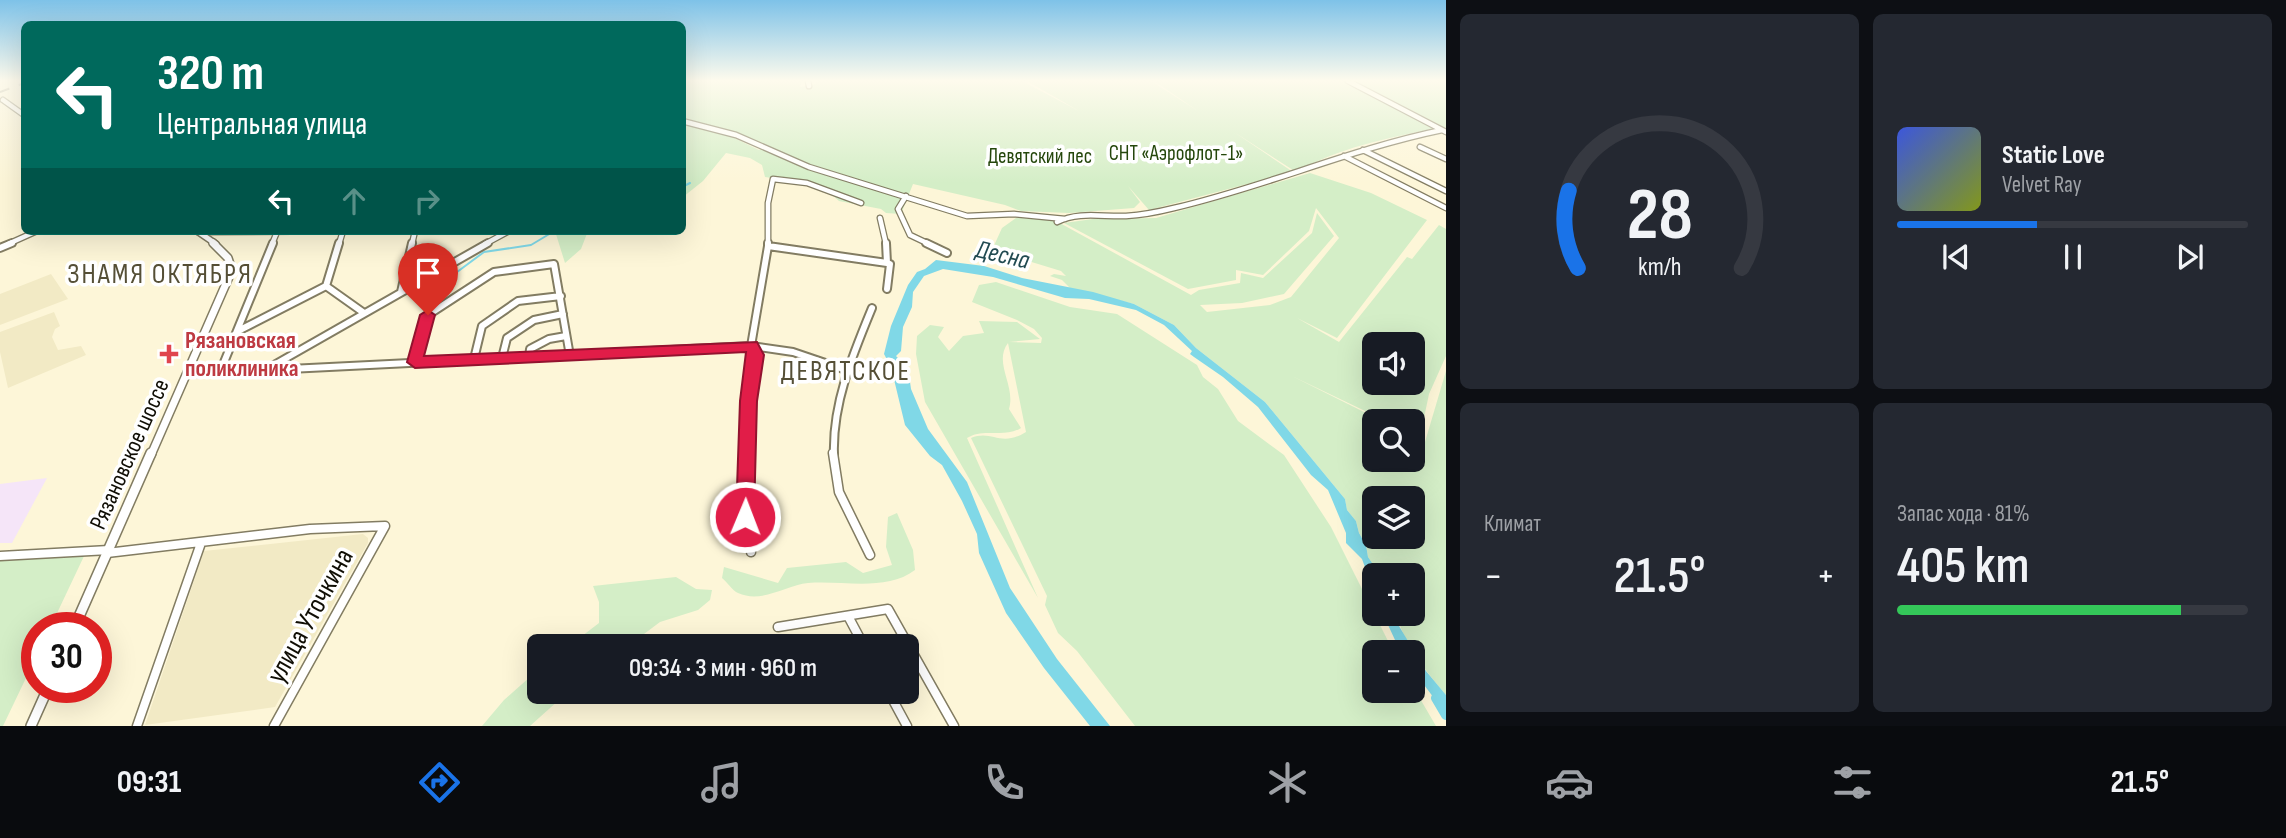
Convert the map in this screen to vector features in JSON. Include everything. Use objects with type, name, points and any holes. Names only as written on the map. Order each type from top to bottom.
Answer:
[{"type":"main road","name":"Рязановское шоссе","points":[[81,612],[232,270],[232,263],[225,252],[202,235]]},
{"type":"main road","points":[[31,726],[41,703]]},
{"type":"street","points":[[1413,115],[1444,131]]},
{"type":"street","points":[[686,122],[762,144],[806,166],[967,216],[1014,214],[1065,219],[1154,212],[1299,173],[1363,149],[1444,131]]},
{"type":"street","points":[[1420,147],[1446,159]]},
{"type":"street","points":[[1363,149],[1446,191]]},
{"type":"street","points":[[1344,156],[1446,208]]},
{"type":"street","points":[[751,552],[745,517],[749,401],[756,355],[751,346],[768,246],[768,202],[771,185],[776,178],[807,183],[831,192],[842,201],[861,203]]},
{"type":"street","points":[[906,196],[898,209],[910,235],[947,253]]},
{"type":"street","points":[[880,218],[887,263],[890,264],[887,289]]},
{"type":"street","points":[[1058,222],[1065,219]]},
{"type":"street","points":[[0,248],[28,235]]},
{"type":"street","points":[[220,372],[276,235]]},
{"type":"street","points":[[237,332],[326,286],[342,235]]},
{"type":"street","points":[[401,292],[414,235]]},
{"type":"street","points":[[265,370],[502,235]]},
{"type":"street","points":[[768,246],[887,263]]},
{"type":"street","points":[[415,362],[428,315],[494,272],[554,264],[570,356]]},
{"type":"street","points":[[326,286],[364,313]]},
{"type":"street","points":[[474,359],[482,326],[519,301],[561,296]]},
{"type":"street","points":[[870,555],[845,506],[834,472],[836,413],[846,370],[872,307]]},
{"type":"street","points":[[502,358],[507,338],[534,320],[563,314]]},
{"type":"street","points":[[528,357],[530,349],[548,338],[566,336]]},
{"type":"street","points":[[188,374],[751,346],[793,352],[846,370]]},
{"type":"street","name":"улица Уточкина","points":[[201,543],[349,526],[384,526],[274,726]]},
{"type":"street","points":[[0,556],[108,552],[201,543],[137,726]]},
{"type":"street","points":[[778,627],[888,609],[954,726]]},
{"type":"street","points":[[848,616],[858,634]]},
{"type":"street","points":[[895,704],[907,726]]},
{"type":"shaded area","points":[[51,274],[68,299],[0,325],[0,294]]},
{"type":"shaded area","points":[[54,312],[60,326],[55,329],[52,337],[58,350],[81,346],[86,355],[8,388],[0,352],[0,332]]},
{"type":"shaded area","points":[[47,478],[12,543],[0,543],[0,484]]},
{"type":"shaded area","points":[[363,534],[368,538],[368,543],[275,707],[145,725],[204,551]]},
{"type":"green space","points":[[686,115],[1411,115],[1436,128],[1346,150],[1296,172],[1234,132],[1293,172],[1149,210],[1128,186],[1140,202],[1134,208],[1069,213],[1021,211],[913,184],[901,214],[839,201],[831,194],[805,183],[765,177],[762,165],[750,158],[726,153],[703,181],[686,195],[686,125],[728,135],[759,150],[766,145],[727,130],[686,120]]},
{"type":"green space","points":[[1421,115],[1446,115],[1446,128]]},
{"type":"green space","points":[[1310,173],[1371,193],[1427,220],[1337,338],[1297,318],[1339,342],[1407,257],[1412,259],[1439,225],[1446,229],[1446,356],[1429,394],[1425,413],[1425,409],[1362,410],[1292,376],[1362,411],[1362,472],[1425,472],[1425,442],[1446,371],[1446,695],[1425,668],[1425,640],[1407,640],[1401,626],[1425,626],[1425,563],[1372,563],[1367,549],[1425,549],[1425,486],[1362,486],[1362,538],[1356,521],[1347,510],[1345,499],[1265,402],[1196,348],[1174,325],[1134,304],[1070,288],[1062,280],[1050,276],[1066,276],[1061,271],[992,250],[1002,228],[1016,218],[1047,216],[1191,295],[1199,290],[1240,283],[1241,273],[1263,278],[1312,233],[1317,213],[1334,236],[1284,294],[1242,303],[1200,305],[1207,312],[1270,305],[1291,297],[1339,238],[1316,208],[1309,231],[1263,275],[1236,270],[1236,280],[1188,289],[1064,223],[1093,219],[1156,218]]},
{"type":"green space","points":[[556,235],[586,235],[581,249],[565,263]]},
{"type":"green space","points":[[996,282],[1070,307],[1117,314],[1197,365],[1203,377],[1218,389],[1238,421],[1284,455],[1331,527],[1362,589],[1362,626],[1380,626],[1388,640],[1362,640],[1362,703],[1423,703],[1436,726],[1135,726],[1077,651],[1058,633],[1045,605],[1047,596],[971,438],[985,436],[1003,439],[1026,432],[1008,343],[1003,358],[1010,391],[1009,409],[1021,428],[1007,433],[980,433],[967,438],[1038,598],[925,402],[916,354],[917,336],[930,325],[944,327],[938,337],[949,351],[963,336],[984,333],[979,321],[1017,322],[1040,339],[1009,342],[1041,343],[1042,338],[1034,329],[972,302],[979,285]]},
{"type":"green space","points":[[897,513],[913,550],[915,570],[903,577],[863,584],[800,584],[756,596],[738,593],[722,578],[724,567],[778,583],[787,568],[846,562],[863,573],[892,565],[886,547],[888,517]]},
{"type":"green space","points":[[85,554],[58,612],[21,612],[21,688],[3,726],[0,726],[0,558]]},
{"type":"green space","points":[[676,577],[696,589],[712,590],[710,600],[698,610],[660,622],[644,634],[585,634],[599,623],[599,602],[593,586]]},
{"type":"green space","points":[[527,680],[527,704],[555,704],[530,726],[482,726],[504,700]]},
{"type":"water","points":[[936,260],[984,266],[1022,278],[1093,292],[1134,304],[1174,325],[1196,348],[1265,402],[1345,499],[1347,510],[1356,521],[1362,538],[1362,549],[1367,549],[1372,563],[1363,563],[1346,543],[1346,533],[1328,490],[1311,475],[1258,407],[1223,377],[1190,354],[1192,351],[1164,325],[1136,310],[1089,299],[1065,298],[993,277],[943,269],[924,276],[913,292],[912,307],[903,327],[901,351],[896,356],[908,368],[911,389],[928,429],[967,482],[1010,588],[1057,659],[1110,726],[1090,726],[1044,668],[1006,613],[979,553],[977,534],[962,501],[942,465],[930,456],[905,425],[891,367],[884,354],[891,326],[908,285],[917,272]]},
{"type":"water","points":[[1389,626],[1399,626],[1407,640],[1395,640]]},
{"type":"water","points":[[1425,669],[1446,695],[1446,714],[1425,686]]},
{"type":"waterway","points":[[686,185],[690,183]]},
{"type":"waterway","points":[[427,302],[453,275],[484,252],[531,245],[548,235]]},
{"type":"waterway","name":"Десна","points":[[1436,698],[1446,715]]},
{"type":"place","name":"Рязановская поликлиника","points":[[169,354]]},
{"type":"district","name":"ЗНАМЯ ОКТЯБРЯ","points":[[160,273]]},
{"type":"district","name":"ДЕВЯТСКОЕ","points":[[846,370]]},
{"type":"route","points":[[428,315],[415,362],[751,346],[756,355],[749,401],[745,517]]},
{"type":"park label","name":"СНТ «Аэрофлот-1»","points":[[1176,153]]},
{"type":"park label","name":"Девятский лес","points":[[1040,156]]}]
